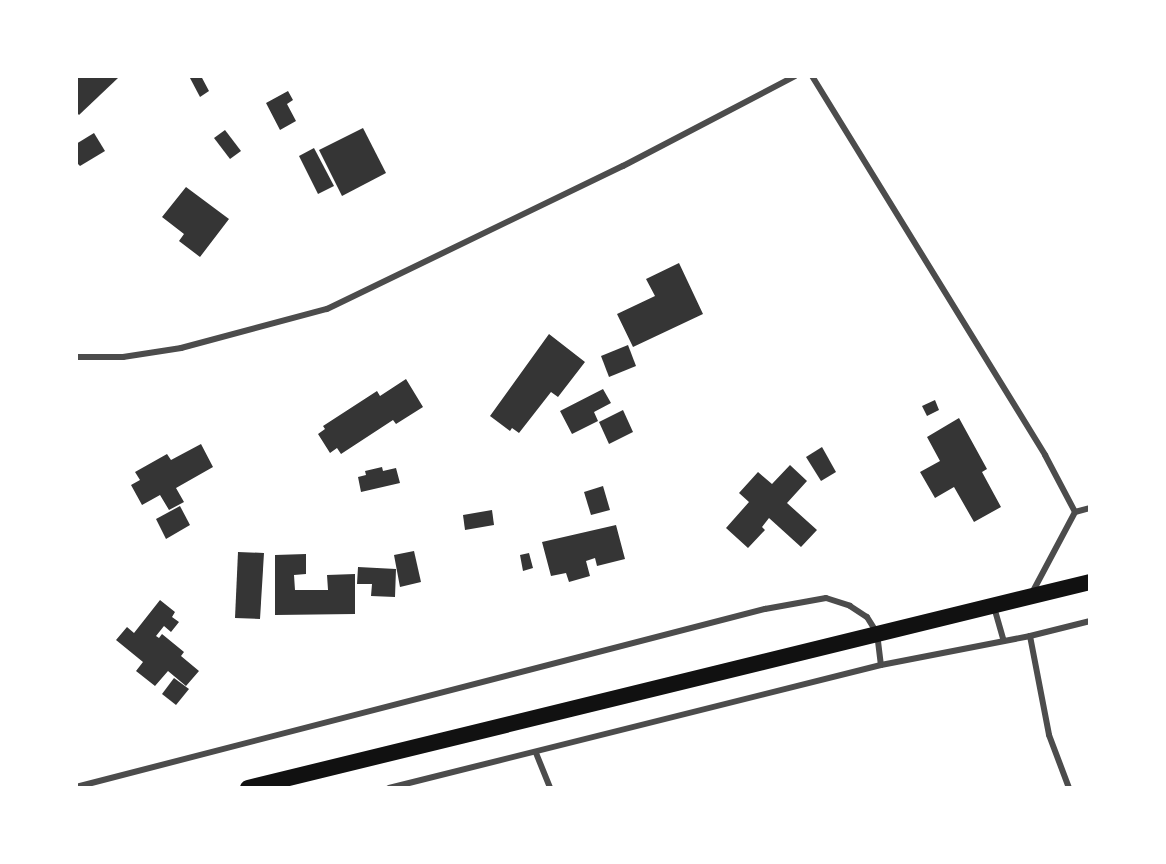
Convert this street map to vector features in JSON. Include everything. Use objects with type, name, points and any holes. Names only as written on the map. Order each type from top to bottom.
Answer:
[{"type":"highway","points":[[248,788],[1089,582]]},
{"type":"street","points":[[76,357],[123,357],[181,348],[327,309],[623,166],[795,76]]},
{"type":"street","points":[[812,76],[1046,455],[1075,512]]},
{"type":"street","points":[[1030,596],[1075,512],[1089,508]]},
{"type":"street","points":[[76,787],[765,609],[826,598],[850,606],[867,617],[878,633],[881,666]]},
{"type":"street","points":[[993,605],[1004,641]]},
{"type":"street","points":[[389,788],[881,666],[1030,636],[1089,621]]},
{"type":"street","points":[[1030,636],[1049,735],[1069,788]]},
{"type":"street","points":[[536,753],[550,788]]},
{"type":"building","points":[[78,76],[117,76],[118,78],[79,115],[76,112]]},
{"type":"building","points":[[201,76],[209,91],[200,97],[190,78]]},
{"type":"building","points":[[288,91],[293,100],[287,104],[296,121],[280,130],[266,103]]},
{"type":"building","points":[[363,128],[386,173],[342,196],[319,150]]},
{"type":"building","points":[[225,130],[241,151],[230,159],[214,138]]},
{"type":"building","points":[[94,133],[105,151],[80,166],[76,162],[76,144]]},
{"type":"building","points":[[314,148],[334,186],[318,194],[299,156]]},
{"type":"building","points":[[186,187],[229,219],[200,257],[179,241],[184,234],[162,217]]},
{"type":"building","points":[[679,263],[703,314],[633,347],[617,314],[655,296],[646,279]]},
{"type":"building","points":[[549,334],[585,362],[558,397],[551,392],[519,433],[512,428],[510,431],[490,416]]},
{"type":"building","points":[[628,345],[636,366],[609,377],[601,356]]},
{"type":"building","points":[[406,379],[423,407],[396,424],[393,420],[341,454],[337,448],[330,453],[318,434],[325,429],[323,426],[377,391],[380,396]]},
{"type":"building","points":[[603,389],[611,403],[594,412],[598,421],[572,434],[560,411]]},
{"type":"building","points":[[935,400],[939,410],[927,416],[922,406]]},
{"type":"building","points":[[623,410],[633,432],[609,444],[599,422]]},
{"type":"building","points":[[959,418],[987,469],[982,472],[1001,507],[974,522],[954,487],[935,498],[920,472],[940,461],[927,437]]},
{"type":"building","points":[[201,444],[213,467],[176,488],[184,502],[169,510],[160,495],[142,505],[131,485],[140,480],[135,472],[167,454],[171,460]]},
{"type":"building","points":[[822,447],[836,472],[821,481],[806,457]]},
{"type":"building","points":[[790,465],[807,481],[787,503],[817,530],[801,547],[769,518],[762,527],[765,530],[748,548],[726,528],[749,502],[739,493],[758,472],[772,484]]},
{"type":"building","points":[[382,467],[383,471],[396,468],[400,483],[361,492],[358,477],[366,475],[365,471]]},
{"type":"building","points":[[603,486],[610,510],[591,515],[584,492]]},
{"type":"building","points":[[180,506],[190,525],[166,539],[156,519]]},
{"type":"building","points":[[492,510],[494,525],[465,530],[463,515]]},
{"type":"building","points":[[616,525],[625,559],[597,566],[595,558],[586,561],[590,576],[569,582],[566,573],[551,576],[542,542]]},
{"type":"building","points":[[414,551],[421,582],[400,587],[394,555]]},
{"type":"building","points":[[238,552],[264,553],[260,619],[235,618]]},
{"type":"building","points":[[529,553],[533,568],[523,571],[520,555]]},
{"type":"building","points":[[306,554],[306,574],[294,575],[295,590],[328,590],[327,575],[355,574],[355,614],[275,615],[275,555]]},
{"type":"building","points":[[358,567],[396,569],[395,597],[371,596],[372,584],[357,584]]},
{"type":"building","points":[[160,600],[175,612],[172,617],[179,622],[171,632],[164,626],[156,636],[159,638],[162,634],[184,652],[181,656],[199,671],[186,686],[168,671],[155,686],[136,671],[143,662],[116,640],[127,627],[134,633]]},
{"type":"building","points":[[174,678],[189,689],[176,705],[162,694]]}]
